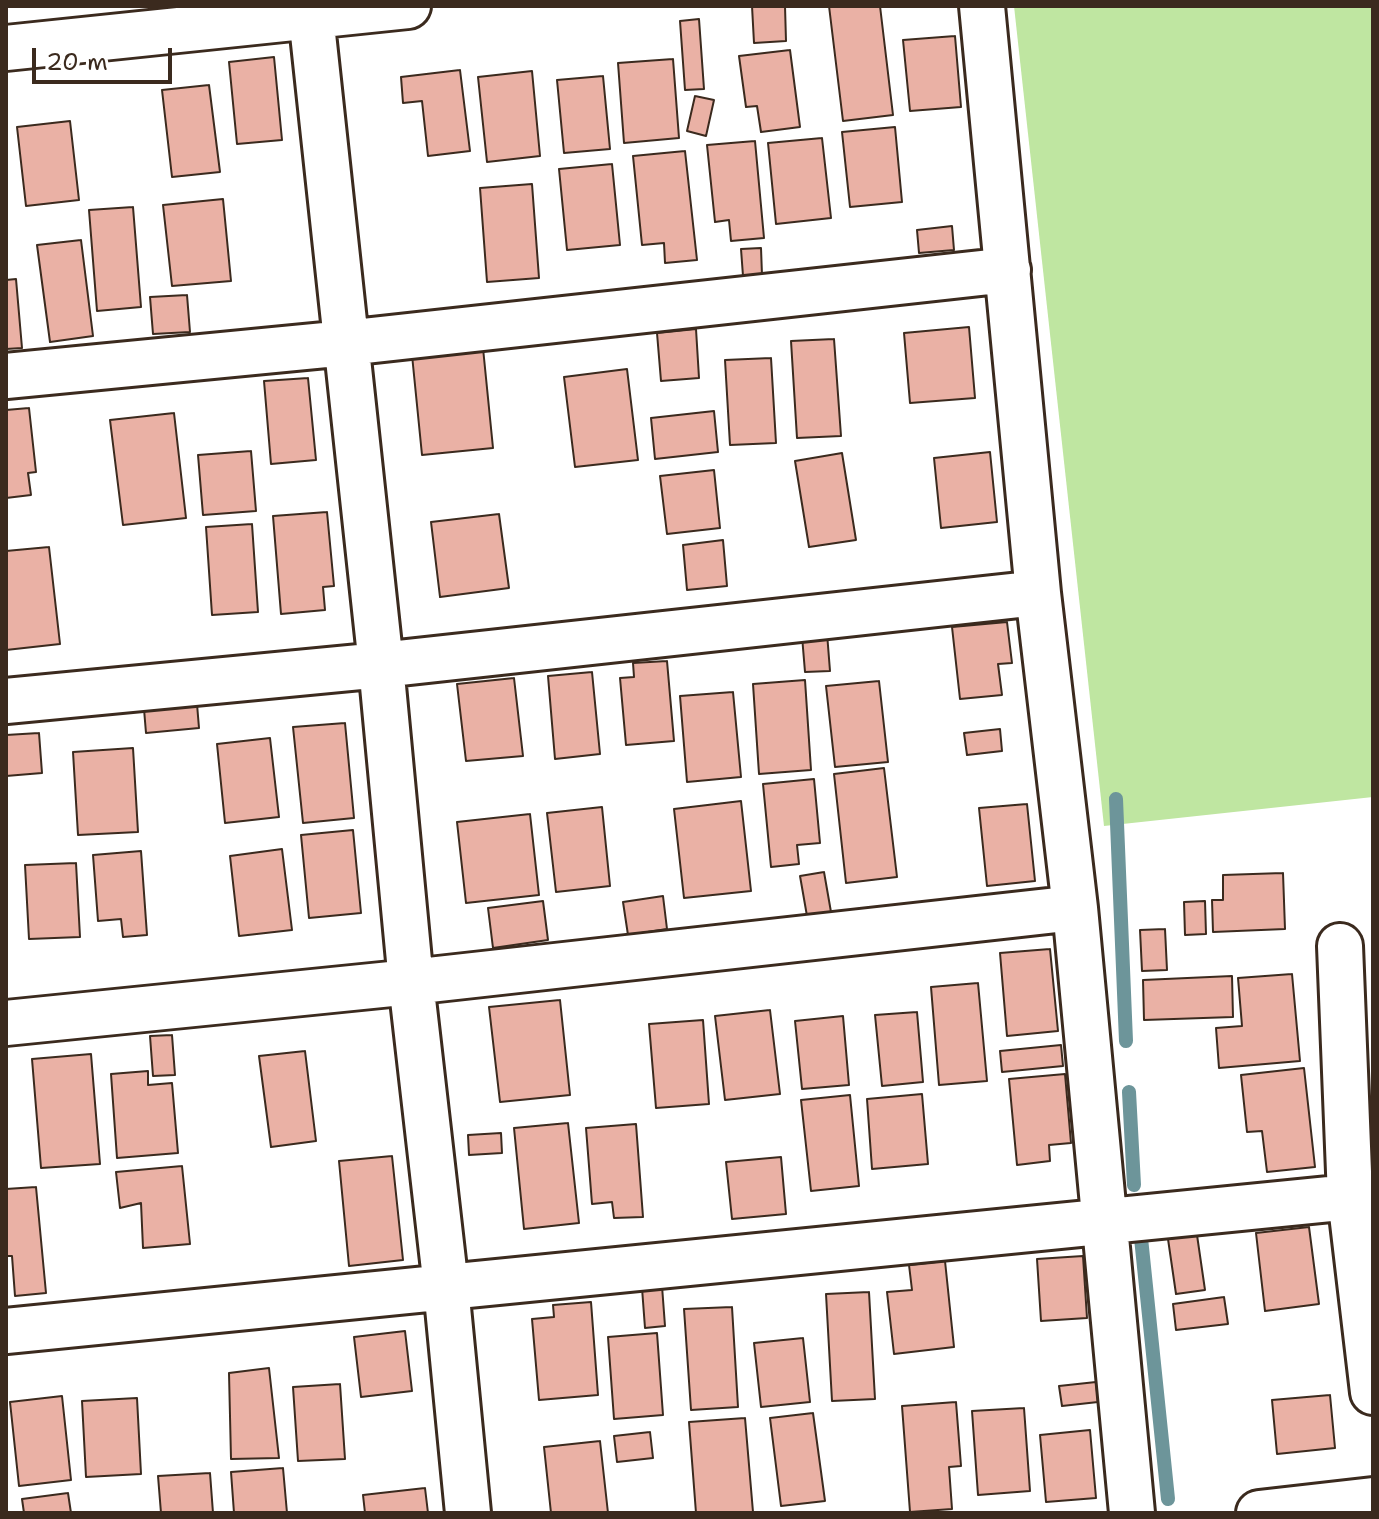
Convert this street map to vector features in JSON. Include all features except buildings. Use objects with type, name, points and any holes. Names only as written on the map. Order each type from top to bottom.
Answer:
[{"type":"street","points":[[6,48],[311,11],[408,6]]},
{"type":"street","points":[[982,6],[1038,593],[1075,908],[1132,1513]]},
{"type":"street","points":[[311,11],[468,1513]]},
{"type":"street","points":[[6,376],[346,343],[1008,270]]},
{"type":"street","points":[[6,701],[381,665],[1038,593]]},
{"type":"street","points":[[6,1023],[411,982],[1075,908]]},
{"type":"street","points":[[1340,946],[1350,1197],[1373,1392]]},
{"type":"street","points":[[6,1331],[1350,1197]]},
{"type":"street","points":[[1259,1513],[1373,1500]]},
{"type":"green space","points":[[1014,6],[1373,6],[1373,797],[1104,826]]},
{"type":"waterway","points":[[1116,799],[1126,1041]]},
{"type":"waterway","points":[[1129,1092],[1134,1185]]},
{"type":"waterway","points":[[1141,1238],[1168,1499]]}]
